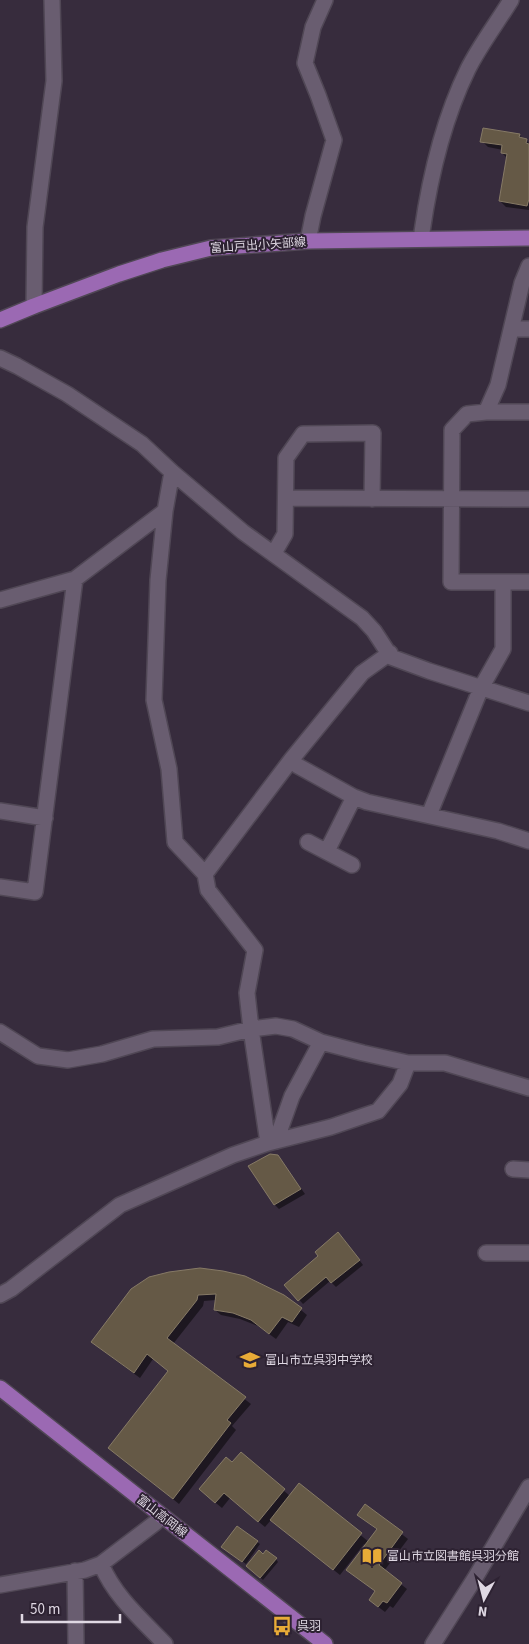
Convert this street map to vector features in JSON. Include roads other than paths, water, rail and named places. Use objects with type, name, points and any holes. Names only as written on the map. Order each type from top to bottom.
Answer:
[{"type":"main road","name":"富山戸出小矢部線","points":[[0,320],[119,274],[162,260],[211,248],[308,241],[529,238]]},
{"type":"main road","name":"富山高岡線","points":[[0,1388],[325,1644]]},
{"type":"street","points":[[34,306],[35,227],[54,81],[52,0]]},
{"type":"street","points":[[308,241],[334,140],[305,63],[313,27],[325,0]]},
{"type":"street","points":[[422,232],[427,198],[447,118],[470,67],[511,0]]},
{"type":"street","points":[[486,412],[498,385],[522,283],[529,266]]},
{"type":"street","points":[[512,329],[529,329]]},
{"type":"street","points":[[0,358],[67,394],[142,444],[172,472],[244,532],[362,618],[374,631],[391,657],[529,703]]},
{"type":"street","points":[[529,412],[467,414],[452,430],[451,499],[451,582],[529,582]]},
{"type":"street","points":[[274,553],[284,534],[286,458],[304,434],[373,433],[372,499]]},
{"type":"street","points":[[172,472],[164,510],[158,580],[154,700],[170,769],[175,842],[205,874],[208,890],[255,950],[247,993],[251,1029],[272,1142]]},
{"type":"street","points":[[286,498],[529,499]]},
{"type":"street","points":[[0,600],[75,579],[164,510]]},
{"type":"street","points":[[0,887],[35,892],[75,579]]},
{"type":"street","points":[[429,815],[481,688],[503,650],[503,582]]},
{"type":"street","points":[[205,874],[291,760],[362,673],[390,653]]},
{"type":"street","points":[[291,760],[298,766],[354,797],[367,802],[498,831],[529,842]]},
{"type":"street","points":[[327,851],[354,797]]},
{"type":"street","points":[[0,810],[45,818]]},
{"type":"street","points":[[308,842],[352,865]]},
{"type":"street","points":[[0,1032],[38,1056],[68,1060],[102,1054],[153,1039],[218,1037],[251,1029],[276,1026],[293,1029],[321,1042],[408,1064],[445,1063],[529,1088]]},
{"type":"street","points":[[272,1142],[292,1096],[321,1042]]},
{"type":"street","points":[[0,1295],[11,1289],[120,1205],[233,1155],[272,1142],[331,1127],[378,1111],[400,1084],[408,1064]]},
{"type":"street","points":[[513,1168],[529,1170]]},
{"type":"street","points":[[486,1253],[529,1253]]},
{"type":"street","points":[[432,1644],[480,1570],[529,1487]]},
{"type":"street","points":[[0,1586],[76,1571],[101,1564],[162,1516]]},
{"type":"street","points":[[101,1564],[107,1578],[121,1600],[165,1644]]},
{"type":"street","points":[[76,1571],[76,1644]]},
{"type":"place","name":"富山市立呉羽中学校","points":[[250,1360]]},
{"type":"place","name":"富山市立図書館呉羽分館","points":[[372,1556]]},
{"type":"place","name":"呉羽","points":[[282,1626]]}]
